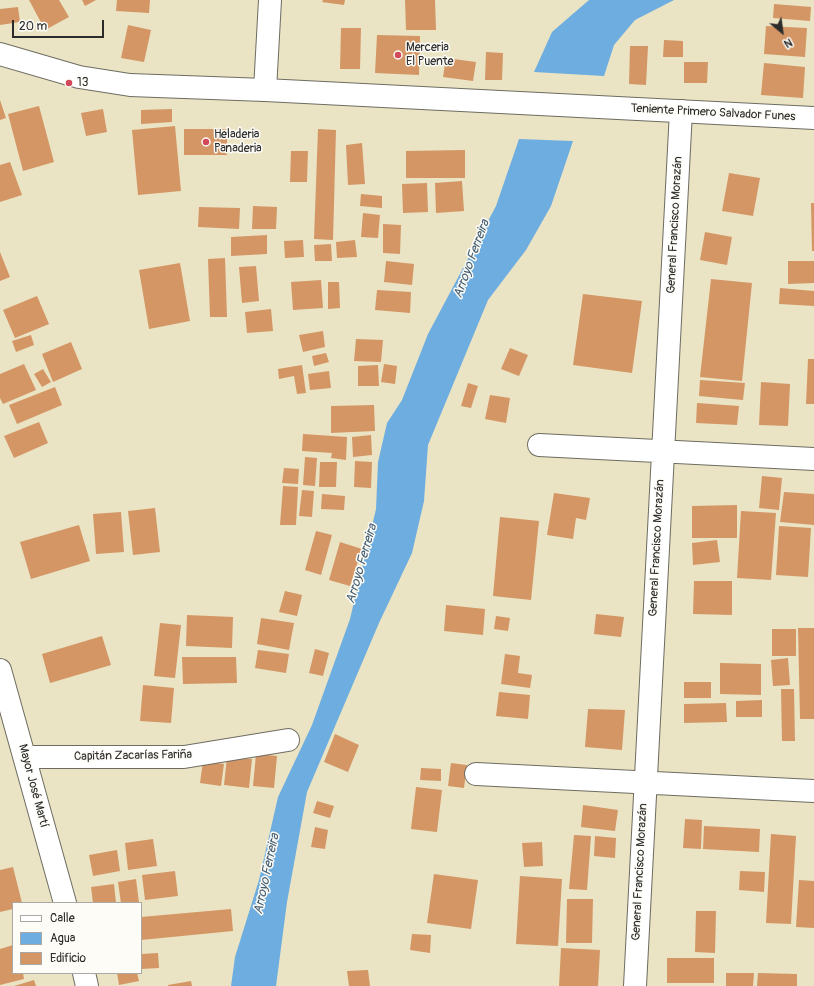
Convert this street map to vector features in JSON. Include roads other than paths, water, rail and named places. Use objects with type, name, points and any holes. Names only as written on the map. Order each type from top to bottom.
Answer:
[{"type":"street","points":[[265,90],[270,0]]},
{"type":"street","name":"Teniente Primero Salvador Funes","points":[[0,54],[79,77],[130,85],[495,101],[814,118]]},
{"type":"street","name":"General Francisco Morazán","points":[[635,986],[644,783],[681,111]]},
{"type":"street","points":[[539,445],[814,460]]},
{"type":"street","name":"Mayor José Martí","points":[[0,670],[4,699],[25,757],[65,902]]},
{"type":"street","name":"Capitán Zacarías Fariña","points":[[25,757],[184,757],[288,740]]},
{"type":"street","points":[[476,774],[814,791]]},
{"type":"street","points":[[84,974],[87,986]]},
{"type":"water","points":[[589,0],[674,0],[635,20],[614,45],[604,76],[534,72],[552,32]]},
{"type":"water","name":"Arroyo Ferreira","points":[[519,139],[573,141],[551,206],[526,250],[488,300],[428,445],[424,501],[412,553],[379,623],[307,792],[287,902],[276,986],[231,986],[235,957],[259,880],[278,797],[312,725],[350,619],[376,509],[378,462],[387,423],[402,400],[428,334],[496,206]]},
{"type":"place","name":"Merceria El Puente","points":[[398,55]]},
{"type":"place","name":"13","points":[[69,83]]},
{"type":"place","name":"Heladeria Panaderia","points":[[206,142]]}]
